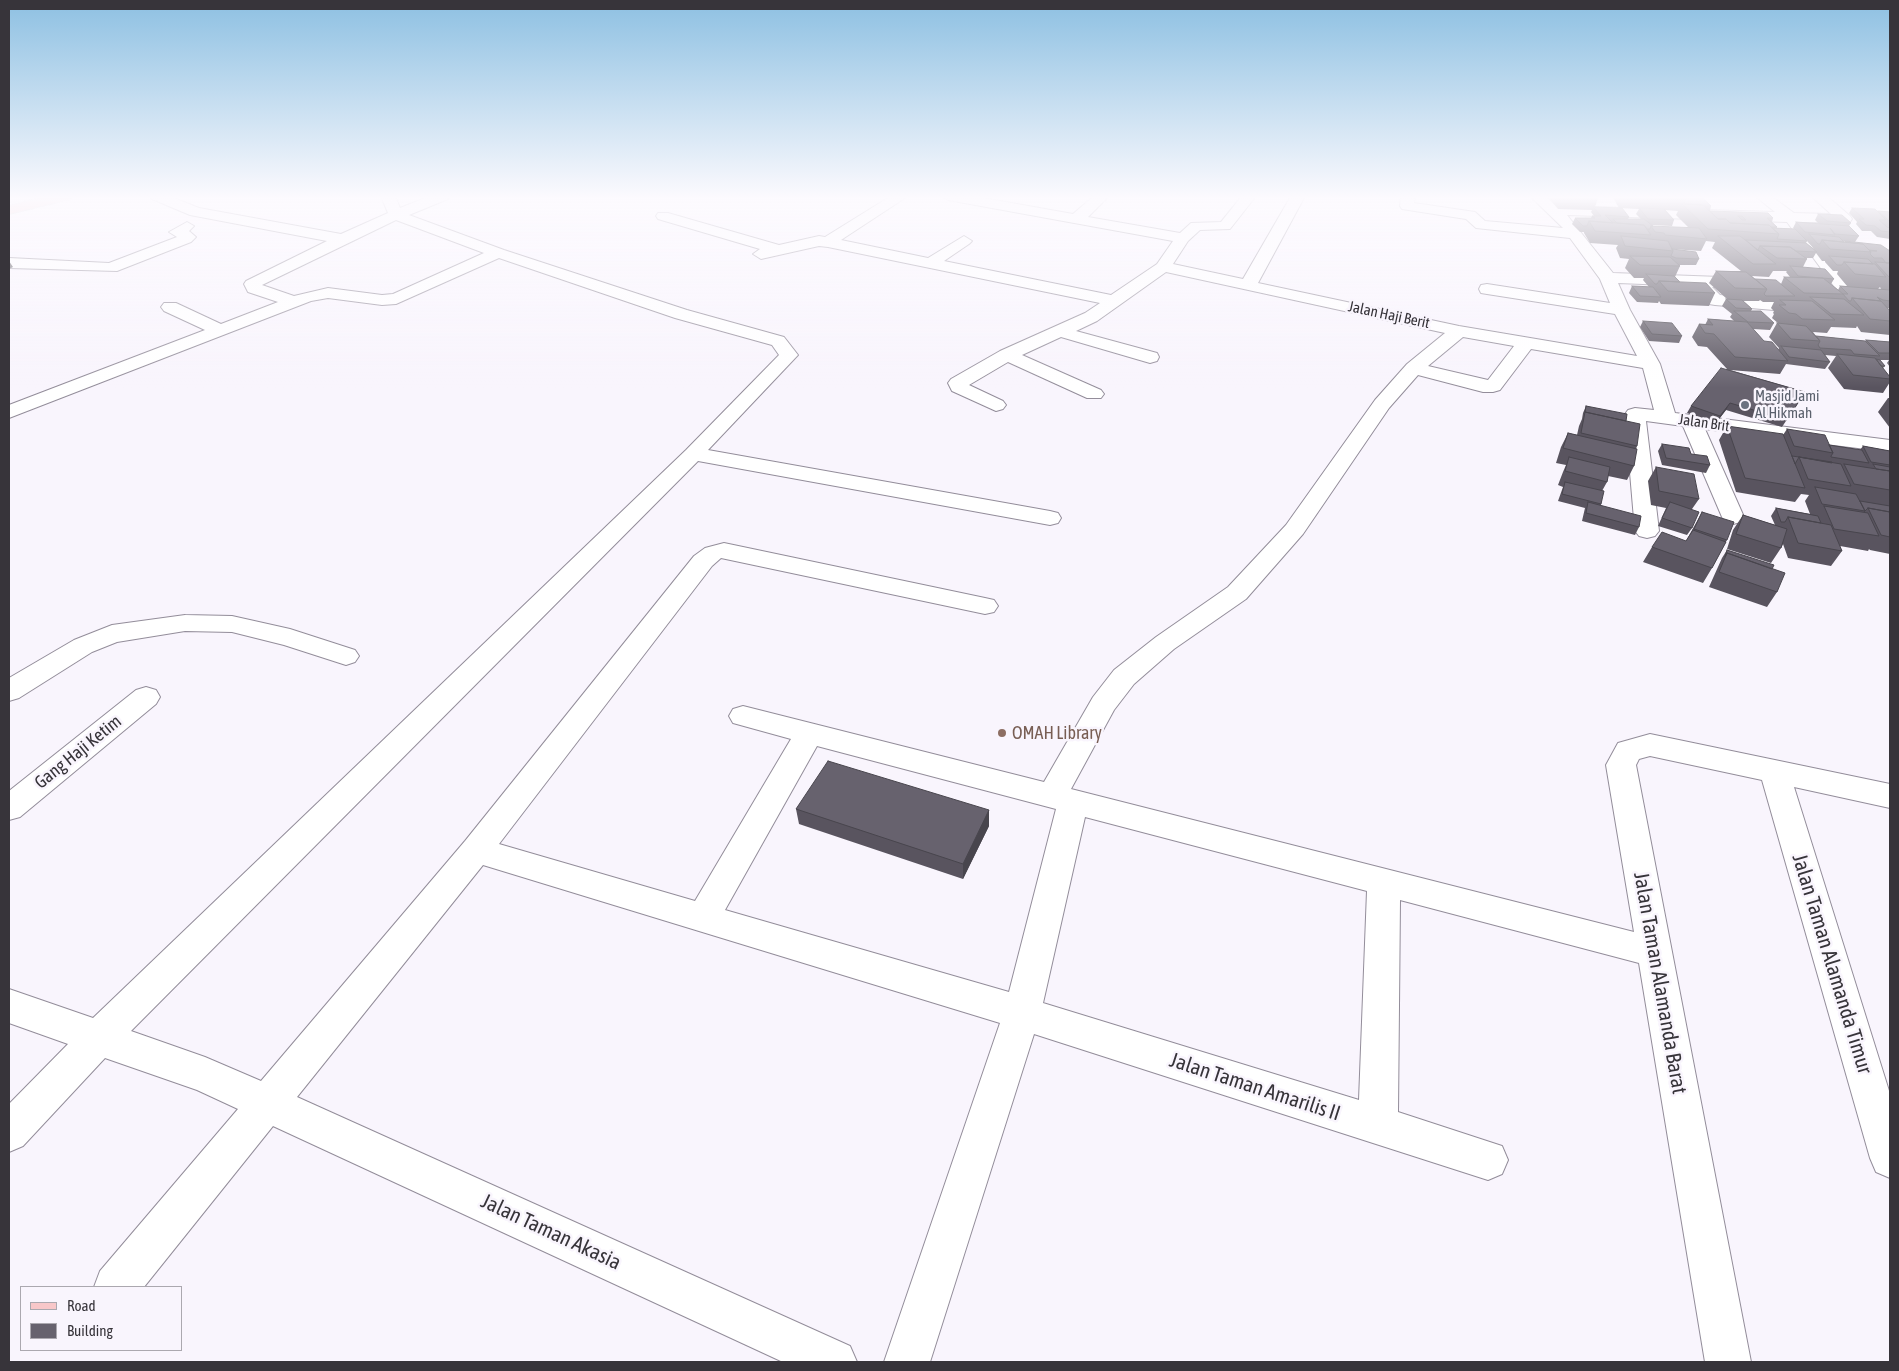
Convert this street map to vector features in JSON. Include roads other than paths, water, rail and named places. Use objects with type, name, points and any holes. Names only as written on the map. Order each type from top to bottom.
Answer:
[{"type":"street","points":[[12,266],[102,268],[132,260]]},
{"type":"street","points":[[294,302],[254,288],[252,284],[301,260]]},
{"type":"street","points":[[389,300],[402,297],[483,260]]},
{"type":"street","points":[[9,1132],[99,1038],[693,454],[789,355],[778,341],[681,314],[519,260]]},
{"type":"street","points":[[921,260],[1114,302]]},
{"type":"street","points":[[996,405],[957,385],[960,380],[1007,355],[1091,317],[1163,267],[1168,260]]},
{"type":"street","points":[[1249,284],[1262,260]]},
{"type":"street","points":[[1594,260],[1608,278],[1621,310],[1651,364],[1666,417]]},
{"type":"street","points":[[1823,260],[1845,289]]},
{"type":"street","points":[[124,263],[152,267]]},
{"type":"street","name":"Jalan Haji Berit","points":[[1163,267],[1525,344],[1651,364]]},
{"type":"street","points":[[1608,278],[1763,284]]},
{"type":"street","points":[[1697,281],[1715,300],[1754,305],[1822,309]]},
{"type":"street","points":[[1821,288],[1863,291]]},
{"type":"street","points":[[1487,289],[1621,310]]},
{"type":"street","points":[[9,412],[294,302],[328,293],[389,300],[415,310]]},
{"type":"street","points":[[1754,305],[1772,322]]},
{"type":"street","points":[[170,307],[221,331]]},
{"type":"street","points":[[908,1362],[1022,1013],[1063,799],[1103,704],[1124,678],[1165,643],[1237,593],[1295,529],[1323,486],[1382,404],[1414,368],[1460,331]]},
{"type":"street","points":[[1061,332],[1150,357]]},
{"type":"street","points":[[1414,368],[1483,386],[1493,386],[1525,344]]},
{"type":"street","points":[[1007,355],[1094,394]]},
{"type":"street","name":"Jalan Brit","points":[[1647,531],[1634,414],[1890,446]]},
{"type":"street","points":[[1691,421],[1732,517]]},
{"type":"street","points":[[693,454],[1050,518]]},
{"type":"street","points":[[117,1286],[476,850],[712,553],[724,550],[985,606]]},
{"type":"street","points":[[9,691],[83,646],[112,634],[184,623],[232,624],[290,638],[346,656]]},
{"type":"street","name":"Gang Haji Ketim","points":[[9,808],[146,697]]},
{"type":"street","points":[[743,716],[1654,952]]},
{"type":"street","points":[[703,918],[809,734]]},
{"type":"street","name":"Jalan Taman Alamanda Barat","points":[[1728,1362],[1621,765],[1628,751],[1650,744],[1890,796]]},
{"type":"street","name":"Jalan Taman Alamanda Timur","points":[[1774,771],[1890,1158]]},
{"type":"street","name":"Jalan Taman Amarilis II","points":[[476,850],[1022,1013],[1488,1160]]},
{"type":"street","points":[[1378,1126],[1384,883]]},
{"type":"street","name":"Jalan Taman Akasia","points":[[9,1006],[206,1075],[834,1362]]},
{"type":"place","name":"Masjid Jami Al Hikmah","points":[[1745,405]]},
{"type":"place","name":"OMAH Library","points":[[1002,733]]}]
